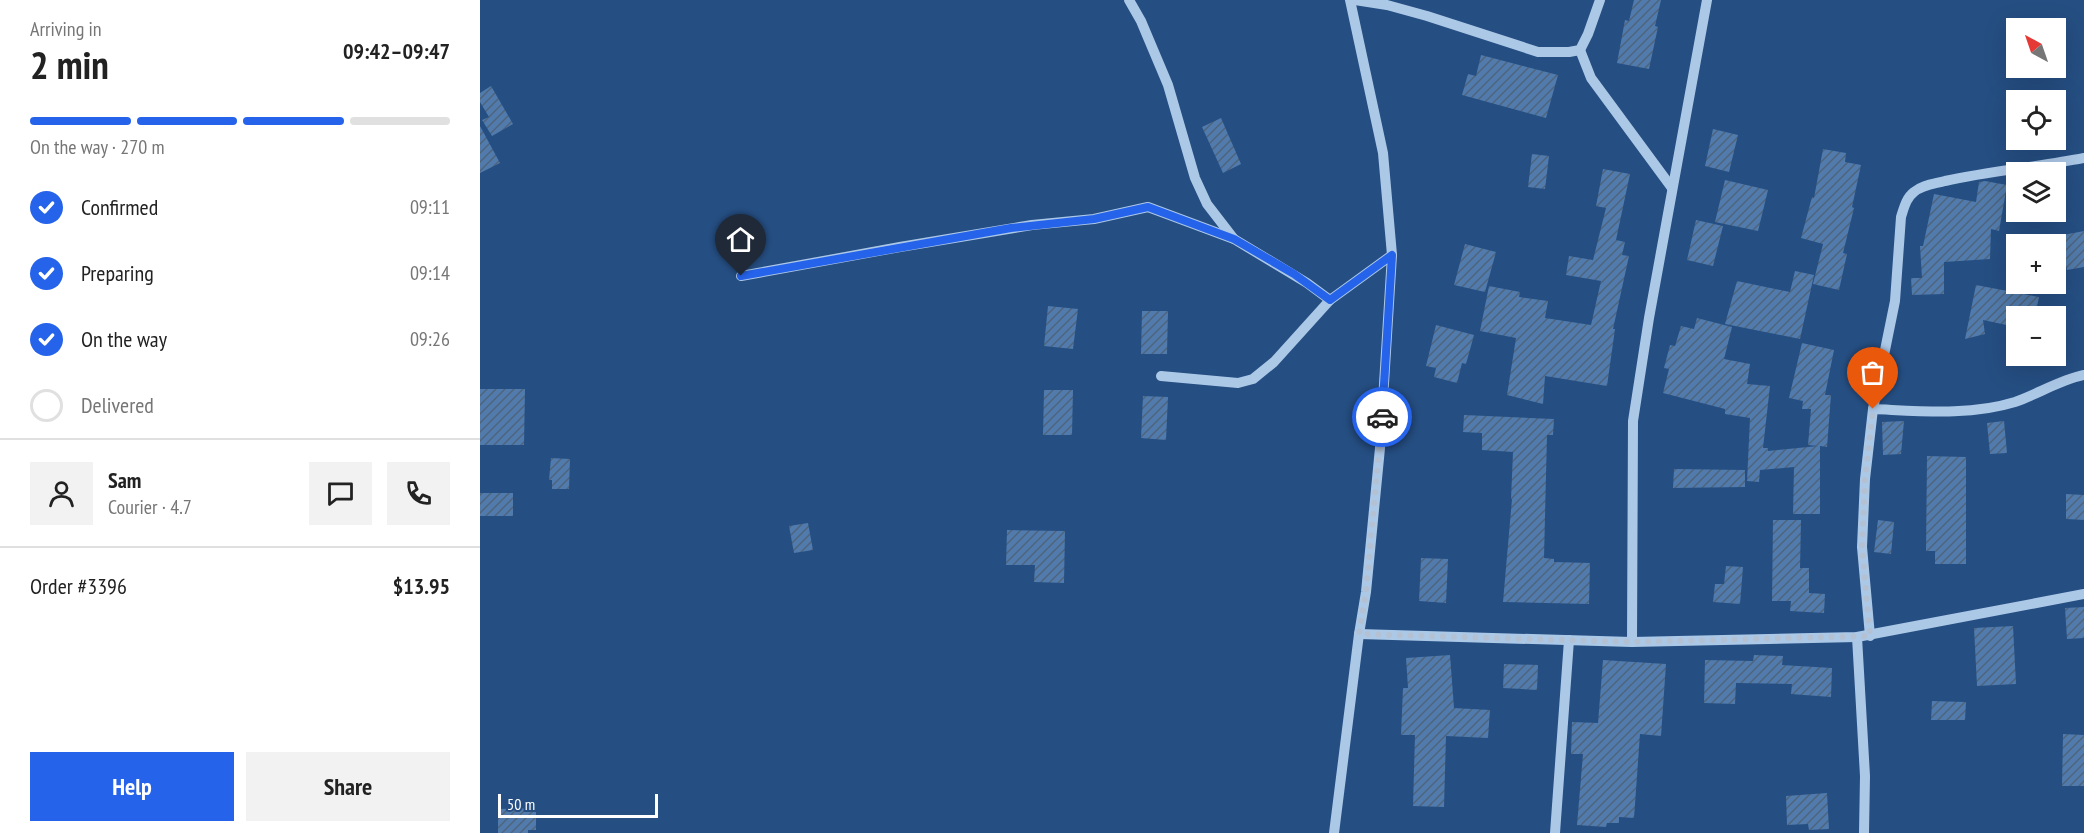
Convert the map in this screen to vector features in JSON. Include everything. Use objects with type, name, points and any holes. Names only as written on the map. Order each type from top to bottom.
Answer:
[{"type":"street","points":[[1129,0],[1144,28],[1168,85],[1195,178],[1207,204],[1234,239]]},
{"type":"street","points":[[1334,833],[1366,592],[1380,448],[1392,255],[1383,153],[1350,0]]},
{"type":"street","points":[[1355,0],[1388,5],[1427,16],[1538,52],[1580,50]]},
{"type":"street","points":[[1600,0],[1580,50],[1591,78],[1672,188]]},
{"type":"street","points":[[1632,642],[1633,421],[1649,318],[1707,0]]},
{"type":"street","points":[[1870,636],[1862,547],[1865,479],[1873,409],[1895,301],[1902,217],[1909,197],[1921,188],[1968,176],[2084,159]]},
{"type":"street","points":[[741,276],[1011,228],[1094,219],[1148,207],[1234,239],[1281,266],[1330,300]]},
{"type":"street","points":[[1161,376],[1238,383],[1253,379],[1265,370],[1330,300],[1392,255]]},
{"type":"street","points":[[1873,409],[1936,412],[1977,409],[2014,402],[2084,375]]},
{"type":"street","points":[[1359,634],[1632,642],[1857,637],[2084,594]]},
{"type":"street","points":[[1857,637],[1865,776],[1864,833]]},
{"type":"street","points":[[1555,833],[1569,640]]},
{"type":"building","points":[[1634,0],[1661,0],[1649,69],[1617,63],[1625,20],[1629,21]]},
{"type":"building","points":[[1481,55],[1558,75],[1546,118],[1462,95],[1468,74],[1476,76]]},
{"type":"building","points":[[491,86],[513,124],[492,136],[482,120],[489,117],[480,102],[480,93]]},
{"type":"building","points":[[1221,118],[1241,164],[1223,173],[1202,127]]},
{"type":"building","points":[[480,126],[500,163],[480,173]]},
{"type":"building","points":[[1713,129],[1738,135],[1729,172],[1705,166]]},
{"type":"building","points":[[1823,149],[1846,153],[1845,162],[1861,165],[1843,253],[1847,254],[1839,290],[1813,284],[1823,244],[1801,238],[1812,197],[1814,198]]},
{"type":"building","points":[[1532,154],[1549,156],[1545,189],[1528,187]]},
{"type":"building","points":[[1603,169],[1630,174],[1616,240],[1625,242],[1622,255],[1629,256],[1613,329],[1615,329],[1607,386],[1545,376],[1543,404],[1507,395],[1516,338],[1480,331],[1489,286],[1520,292],[1519,297],[1548,301],[1545,318],[1591,325],[1601,281],[1566,275],[1569,256],[1593,260],[1606,208],[1596,206]]},
{"type":"building","points":[[1725,180],[1768,190],[1758,231],[1715,222]]},
{"type":"building","points":[[1979,182],[2006,185],[1999,231],[1991,229],[1990,259],[1944,262],[1944,294],[1912,295],[1911,278],[1922,278],[1920,246],[1923,246],[1934,194],[1976,202]]},
{"type":"building","points":[[1696,220],[1723,226],[1713,266],[1687,260]]},
{"type":"building","points":[[2084,231],[2084,267],[2067,270],[2066,234]]},
{"type":"building","points":[[1465,244],[1496,252],[1485,292],[1454,285]]},
{"type":"building","points":[[1795,271],[1814,275],[1800,339],[1725,324],[1737,281],[1790,292]]},
{"type":"building","points":[[1976,285],[2006,291],[2006,294],[2039,297],[2037,306],[2006,306],[2006,325],[1983,320],[1985,334],[1965,339]]},
{"type":"building","points":[[1048,306],[1078,309],[1073,349],[1044,346]]},
{"type":"building","points":[[1142,311],[1168,311],[1167,354],[1141,354]]},
{"type":"building","points":[[1697,318],[1732,327],[1724,359],[1750,364],[1747,384],[1770,386],[1763,448],[1768,448],[1768,451],[1818,446],[1808,445],[1811,409],[1802,409],[1803,401],[1789,398],[1802,343],[1834,350],[1825,395],[1831,395],[1827,447],[1820,446],[1820,514],[1793,514],[1794,467],[1760,470],[1759,482],[1747,481],[1750,418],[1725,414],[1725,409],[1663,393],[1669,369],[1664,368],[1670,345],[1675,346],[1681,326],[1694,329]]},
{"type":"building","points":[[1436,325],[1474,335],[1466,364],[1462,363],[1457,383],[1434,377],[1436,368],[1426,366]]},
{"type":"building","points":[[480,389],[525,389],[524,445],[480,445]]},
{"type":"building","points":[[1044,390],[1073,390],[1072,435],[1043,435]]},
{"type":"building","points":[[1143,396],[1168,397],[1166,440],[1141,438]]},
{"type":"building","points":[[1464,415],[1554,419],[1553,435],[1547,435],[1544,558],[1554,559],[1554,562],[1590,563],[1589,604],[1503,602],[1512,499],[1513,452],[1482,450],[1482,433],[1463,432]]},
{"type":"building","points":[[1904,421],[1901,454],[1883,455],[1882,422]]},
{"type":"building","points":[[2004,421],[2007,453],[1990,454],[1987,423]]},
{"type":"building","points":[[1927,456],[1966,457],[1966,564],[1935,564],[1935,551],[1926,551]]},
{"type":"building","points":[[551,458],[570,459],[569,489],[552,489],[552,480],[549,480]]},
{"type":"building","points":[[1674,469],[1745,470],[1745,487],[1673,488]]},
{"type":"building","points":[[480,493],[513,493],[513,516],[480,516]]},
{"type":"building","points":[[2066,494],[2084,495],[2084,520],[2066,519]]},
{"type":"building","points":[[1773,520],[1801,520],[1800,568],[1809,568],[1809,593],[1825,594],[1824,613],[1790,611],[1791,601],[1772,601]]},
{"type":"building","points":[[1878,520],[1894,522],[1891,554],[1874,552]]},
{"type":"building","points":[[808,523],[813,550],[794,553],[789,526]]},
{"type":"building","points":[[1007,530],[1065,531],[1064,583],[1034,582],[1035,565],[1006,565]]},
{"type":"building","points":[[1421,558],[1448,559],[1446,603],[1419,601]]},
{"type":"building","points":[[1726,566],[1743,567],[1740,604],[1713,602],[1715,584],[1724,584]]},
{"type":"building","points":[[2084,607],[2084,638],[2067,639],[2065,608]]},
{"type":"building","points":[[2013,626],[2016,684],[1977,686],[1974,628]]},
{"type":"building","points":[[1450,655],[1454,708],[1490,710],[1488,738],[1446,736],[1444,807],[1413,806],[1415,735],[1401,735],[1403,688],[1408,688],[1406,658]]},
{"type":"building","points":[[1754,655],[1783,656],[1782,665],[1832,668],[1831,697],[1791,694],[1792,684],[1736,683],[1735,704],[1704,703],[1705,660],[1753,661]]},
{"type":"building","points":[[1603,660],[1666,664],[1661,736],[1640,734],[1634,818],[1619,817],[1619,823],[1607,823],[1606,827],[1577,825],[1583,754],[1571,754],[1572,722],[1598,723]]},
{"type":"building","points":[[1504,664],[1538,665],[1537,690],[1503,688]]},
{"type":"building","points":[[1932,701],[1966,702],[1965,720],[1931,720]]},
{"type":"building","points":[[2063,734],[2084,735],[2084,786],[2062,786]]},
{"type":"building","points":[[1827,793],[1829,829],[1809,830],[1808,824],[1787,825],[1786,796]]},
{"type":"building","points":[[536,808],[536,830],[528,830],[528,833],[498,833],[498,809]]},
{"type":"way so far","points":[[1382,417],[1366,592],[1359,634],[1632,642],[1870,636],[1862,547],[1865,479],[1873,409]]},
{"type":"route","points":[[741,276],[1011,228],[1094,219],[1135,208],[1148,207],[1234,239],[1294,274],[1330,300],[1392,255],[1382,417]]}]
